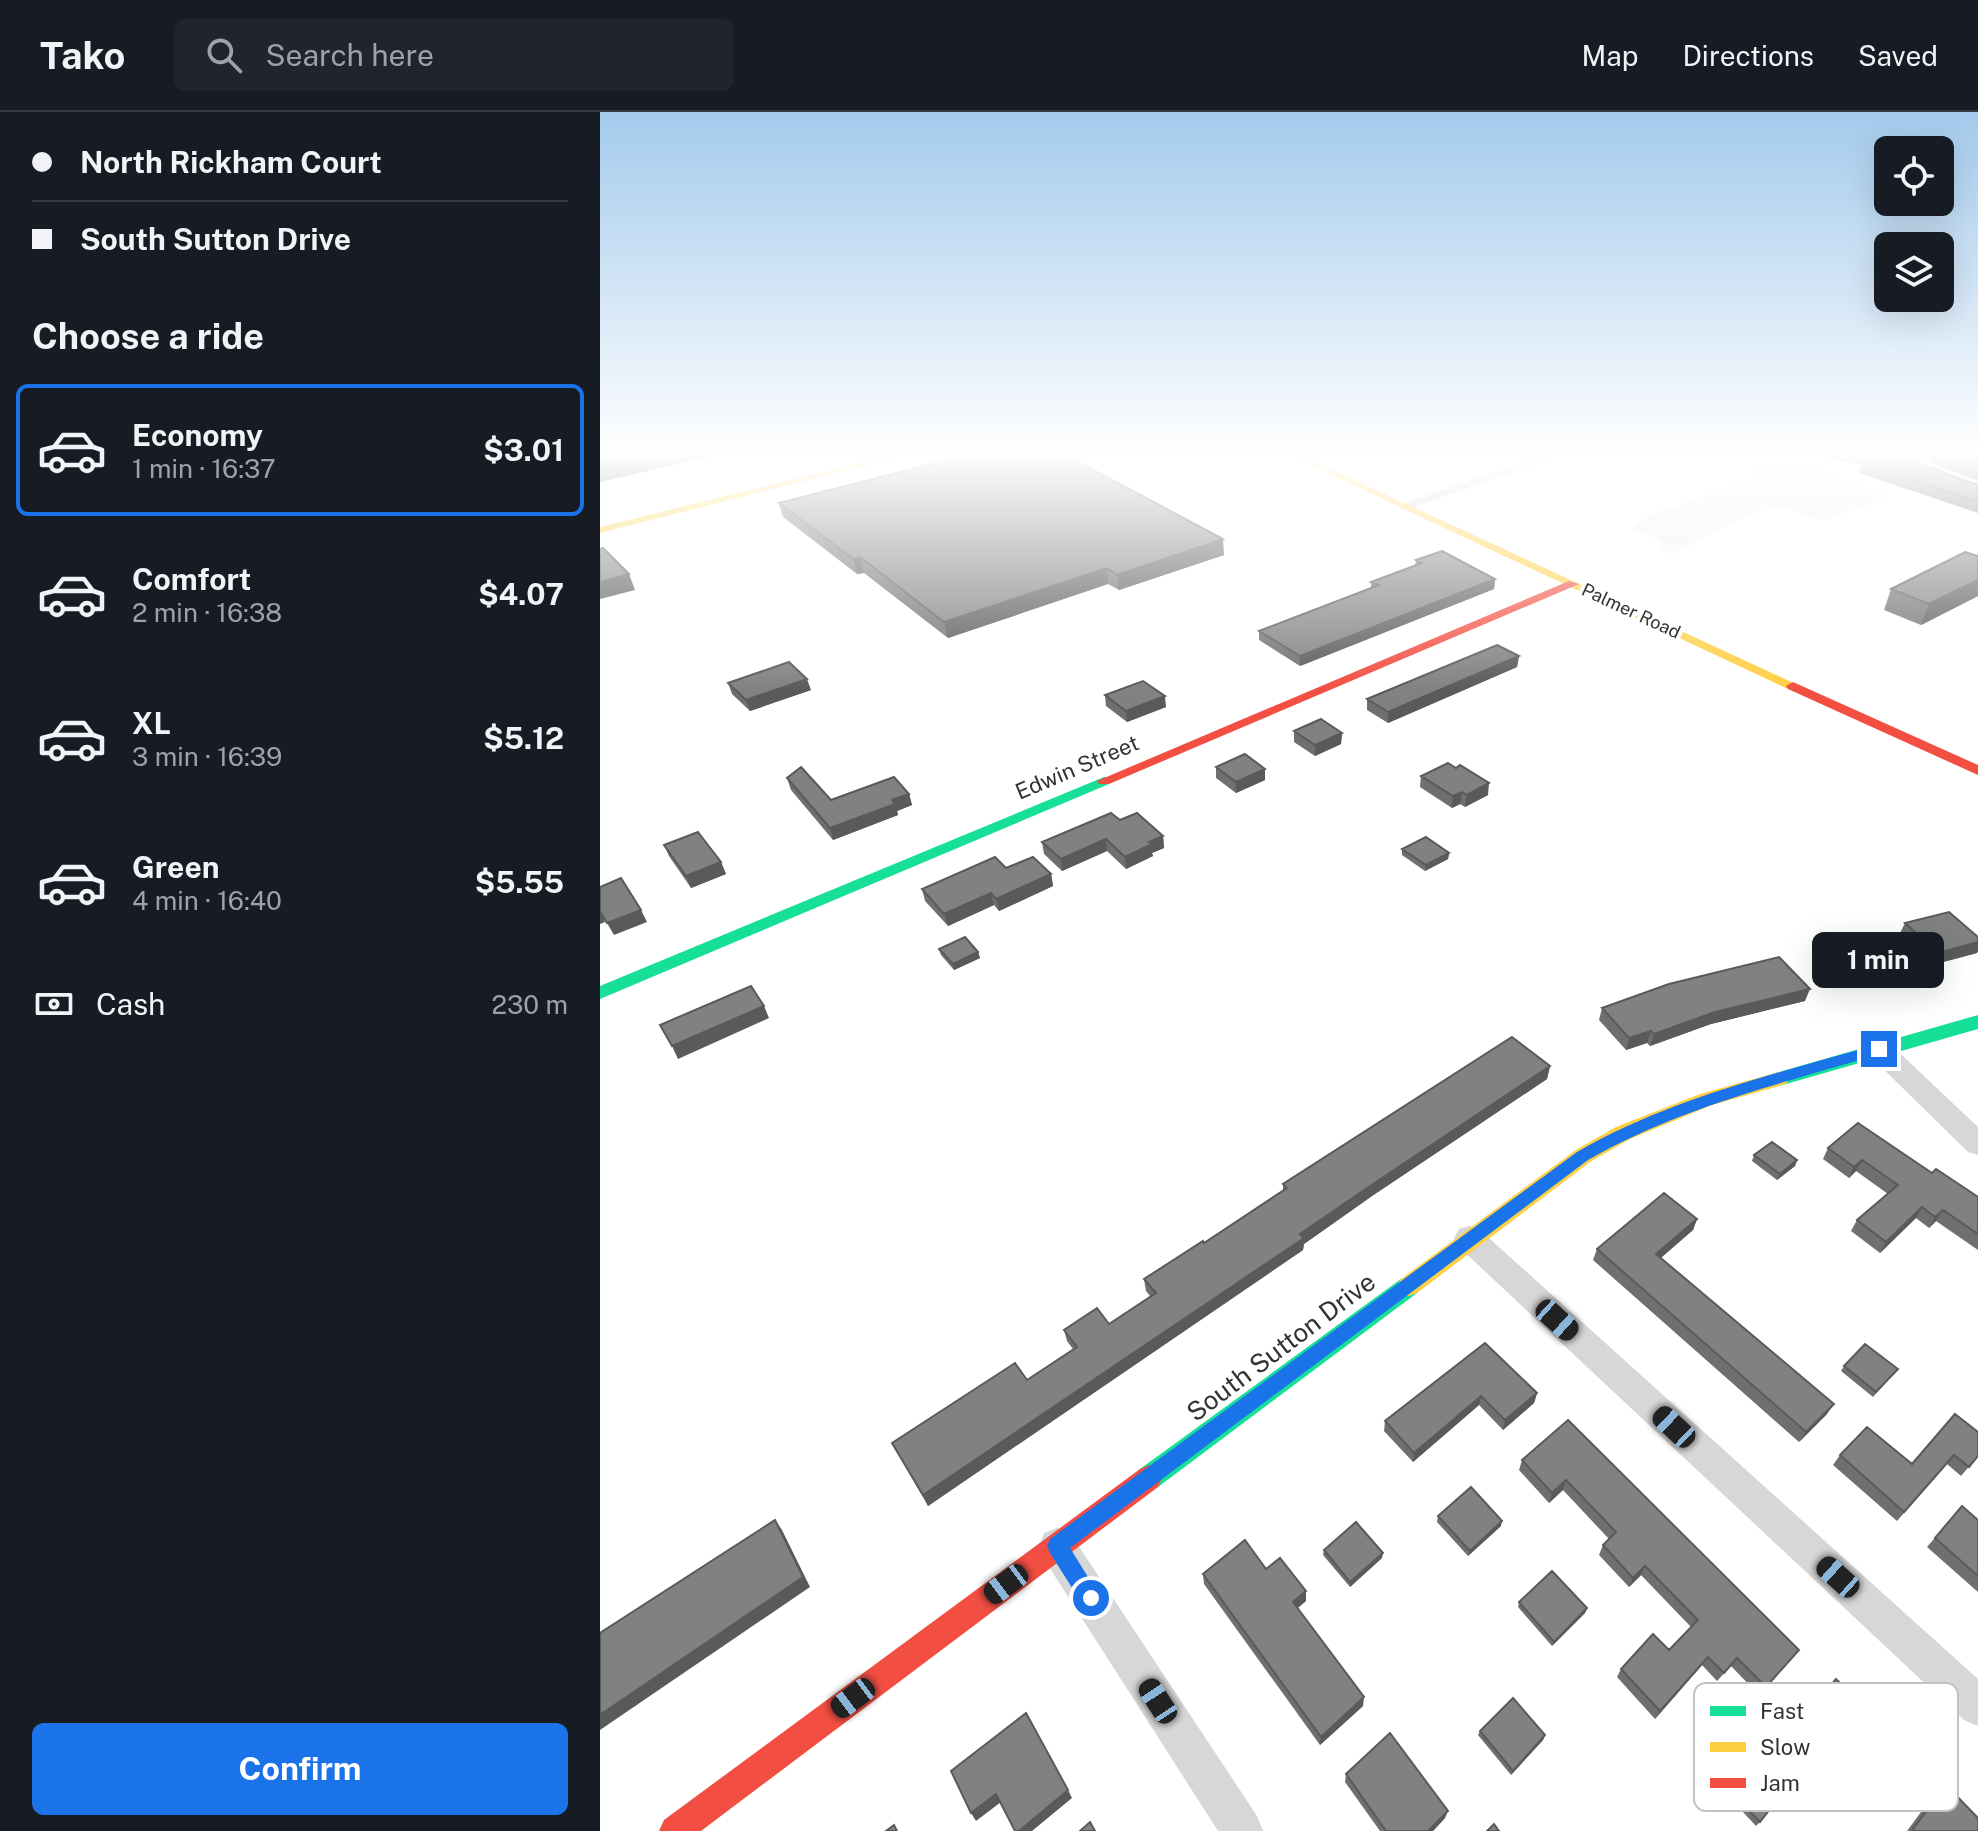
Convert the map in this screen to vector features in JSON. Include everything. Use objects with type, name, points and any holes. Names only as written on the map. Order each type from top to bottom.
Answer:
[{"type":"street","name":"Palmer Road","points":[[1459,531],[1978,771]]},
{"type":"street","name":"Edwin Street","points":[[600,993],[1573,584]]},
{"type":"street","name":"South Sutton Drive","points":[[675,1831],[1583,1156],[1623,1133],[1707,1099],[1978,1022]]},
{"type":"street","points":[[1879,1049],[1978,1144]]},
{"type":"street","points":[[1469,1238],[1953,1683]]},
{"type":"street","points":[[1057,1546],[1242,1831]]},
{"type":"street","points":[[1958,1688],[1978,1706]]},
{"type":"shaded area","points":[[1639,531],[1715,531],[1673,554],[1658,548],[1663,542]]},
{"type":"building","points":[[816,531],[1208,531],[1223,539],[1117,575],[1107,568],[944,622],[860,557],[853,559]]},
{"type":"building","points":[[603,548],[629,574],[600,582],[600,549]]},
{"type":"building","points":[[1442,551],[1495,579],[1300,656],[1259,631],[1379,585],[1371,582],[1422,563],[1416,560]]},
{"type":"building","points":[[1965,552],[1978,556],[1978,580],[1929,604],[1891,589]]},
{"type":"building","points":[[1497,645],[1519,656],[1388,712],[1367,699]]},
{"type":"building","points":[[789,662],[807,679],[746,700],[728,683]]},
{"type":"building","points":[[1143,681],[1165,696],[1126,711],[1105,695]]},
{"type":"building","points":[[1321,719],[1342,733],[1315,745],[1294,731]]},
{"type":"building","points":[[1245,754],[1265,769],[1236,782],[1216,767]]},
{"type":"building","points":[[1448,763],[1456,768],[1460,765],[1489,783],[1467,795],[1462,792],[1453,796],[1421,776]]},
{"type":"building","points":[[801,767],[831,800],[894,777],[909,794],[892,800],[895,804],[830,828],[787,778]]},
{"type":"building","points":[[1111,813],[1120,820],[1137,813],[1163,836],[1125,857],[1106,839],[1061,859],[1042,842]]},
{"type":"building","points":[[698,832],[721,862],[686,876],[664,845]]},
{"type":"building","points":[[1426,837],[1449,853],[1426,865],[1402,849]]},
{"type":"building","points":[[995,857],[1006,868],[1033,857],[1051,874],[996,899],[991,893],[944,914],[922,889]]},
{"type":"building","points":[[621,878],[641,910],[607,923],[600,911],[600,887]]},
{"type":"building","points":[[1949,912],[1978,937],[1978,942],[1938,953],[1905,923]]},
{"type":"building","points":[[965,937],[978,952],[953,964],[939,949]]},
{"type":"building","points":[[1779,957],[1810,989],[1715,1012],[1654,1034],[1651,1031],[1629,1038],[1602,1008],[1669,984]]},
{"type":"building","points":[[751,986],[764,1006],[672,1046],[660,1025]]},
{"type":"building","points":[[1512,1037],[1550,1066],[1300,1234],[1304,1238],[923,1495],[892,1443],[1015,1363],[1027,1380],[1077,1347],[1064,1330],[1097,1308],[1109,1324],[1156,1293],[1144,1279],[1287,1188],[1283,1184]]},
{"type":"building","points":[[1858,1123],[1932,1173],[1936,1169],[1978,1197],[1978,1234],[1943,1210],[1935,1217],[1922,1207],[1886,1242],[1857,1220],[1898,1185],[1862,1160],[1854,1167],[1828,1148]]},
{"type":"building","points":[[1772,1142],[1797,1160],[1780,1174],[1754,1155]]},
{"type":"building","points":[[1664,1193],[1697,1219],[1656,1254],[1834,1404],[1806,1432],[1597,1249]]},
{"type":"building","points":[[1485,1343],[1537,1393],[1505,1420],[1481,1396],[1414,1453],[1385,1421]]},
{"type":"building","points":[[1865,1344],[1898,1369],[1876,1392],[1844,1366]]},
{"type":"building","points":[[1955,1414],[1978,1432],[1978,1456],[1969,1467],[1954,1455],[1904,1512],[1840,1455],[1867,1427],[1912,1464]]},
{"type":"building","points":[[1568,1420],[1799,1650],[1770,1683],[1762,1683],[1737,1658],[1724,1673],[1708,1657],[1660,1711],[1621,1669],[1653,1634],[1669,1650],[1698,1620],[1645,1566],[1633,1578],[1603,1545],[1616,1532],[1566,1480],[1552,1493],[1522,1460]]},
{"type":"building","points":[[1471,1487],[1502,1521],[1470,1551],[1438,1516]]},
{"type":"building","points":[[1962,1506],[1978,1520],[1978,1576],[1935,1538]]},
{"type":"building","points":[[775,1520],[803,1577],[600,1715],[600,1633]]},
{"type":"building","points":[[1356,1522],[1383,1553],[1350,1582],[1324,1550]]},
{"type":"building","points":[[1245,1540],[1266,1569],[1280,1558],[1306,1591],[1293,1602],[1364,1697],[1321,1737],[1203,1574]]},
{"type":"building","points":[[1552,1571],[1587,1608],[1554,1642],[1519,1602]]},
{"type":"building","points":[[1513,1698],[1545,1735],[1513,1771],[1480,1731]]},
{"type":"building","points":[[1026,1713],[1068,1790],[1019,1831],[1015,1831],[996,1794],[971,1813],[951,1771]]},
{"type":"building","points":[[1390,1733],[1448,1811],[1428,1831],[1386,1831],[1346,1774]]},
{"type":"building","points":[[1958,1797],[1978,1818],[1978,1831],[1913,1829],[1926,1811],[1958,1811]]},
{"type":"building","points":[[1749,1811],[1769,1811],[1760,1822]]},
{"type":"building","points":[[1090,1822],[1095,1831],[1080,1831]]},
{"type":"building","points":[[1494,1824],[1499,1831],[1487,1831]]},
{"type":"traffic: fast","points":[[600,993],[1104,781]]},
{"type":"traffic: fast","points":[[1779,1079],[1978,1022]]},
{"type":"traffic: fast","points":[[1149,1478],[1409,1286]]},
{"type":"traffic: slow","points":[[1458,531],[1793,686]]},
{"type":"traffic: slow","points":[[1409,1286],[1583,1156],[1623,1133],[1707,1099],[1779,1079]]},
{"type":"traffic: jam","points":[[1104,781],[1573,584]]},
{"type":"traffic: jam","points":[[1793,686],[1978,771]]},
{"type":"traffic: jam","points":[[675,1831],[1149,1478]]},
{"type":"route","points":[[1091,1598],[1057,1546],[1583,1156],[1644,1123],[1707,1099],[1879,1049]]}]
